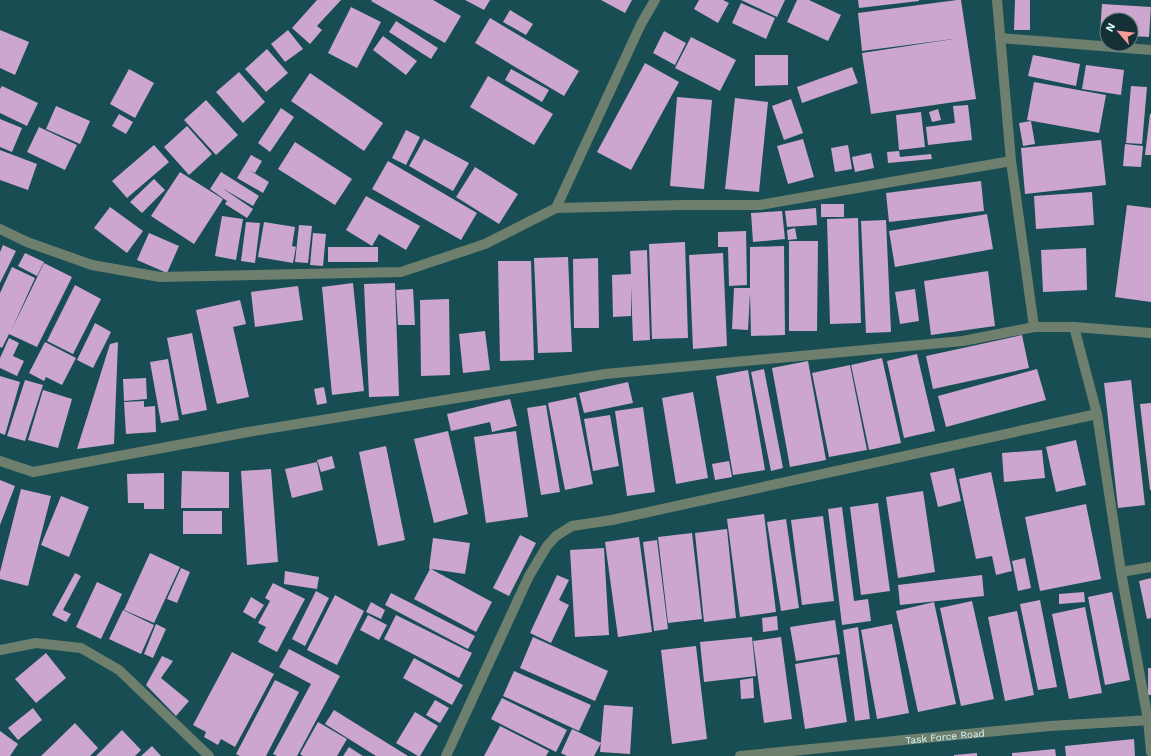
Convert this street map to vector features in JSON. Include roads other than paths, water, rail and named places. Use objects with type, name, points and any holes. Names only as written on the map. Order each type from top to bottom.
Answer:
[{"type":"street","points":[[556,208],[641,24],[655,0]]},
{"type":"street","points":[[997,0],[1011,161],[1034,327]]},
{"type":"street","points":[[1000,38],[1151,50]]},
{"type":"street","points":[[0,229],[27,242],[92,265],[160,277],[401,272],[485,244],[556,208],[760,205],[1011,161]]},
{"type":"street","points":[[0,461],[33,472],[248,432],[605,374],[963,342],[1034,327],[1074,327],[1151,333]]},
{"type":"street","points":[[1074,327],[1097,414],[1121,572],[1150,720],[1151,752]]},
{"type":"street","points":[[446,756],[529,576],[547,546],[556,536],[567,528],[612,520],[1097,414]]},
{"type":"street","points":[[1121,572],[1151,567]]},
{"type":"street","points":[[0,650],[36,643],[81,648],[119,670],[209,756]]},
{"type":"street","name":"Task Force Road","points":[[740,756],[1042,727],[1150,720]]}]
